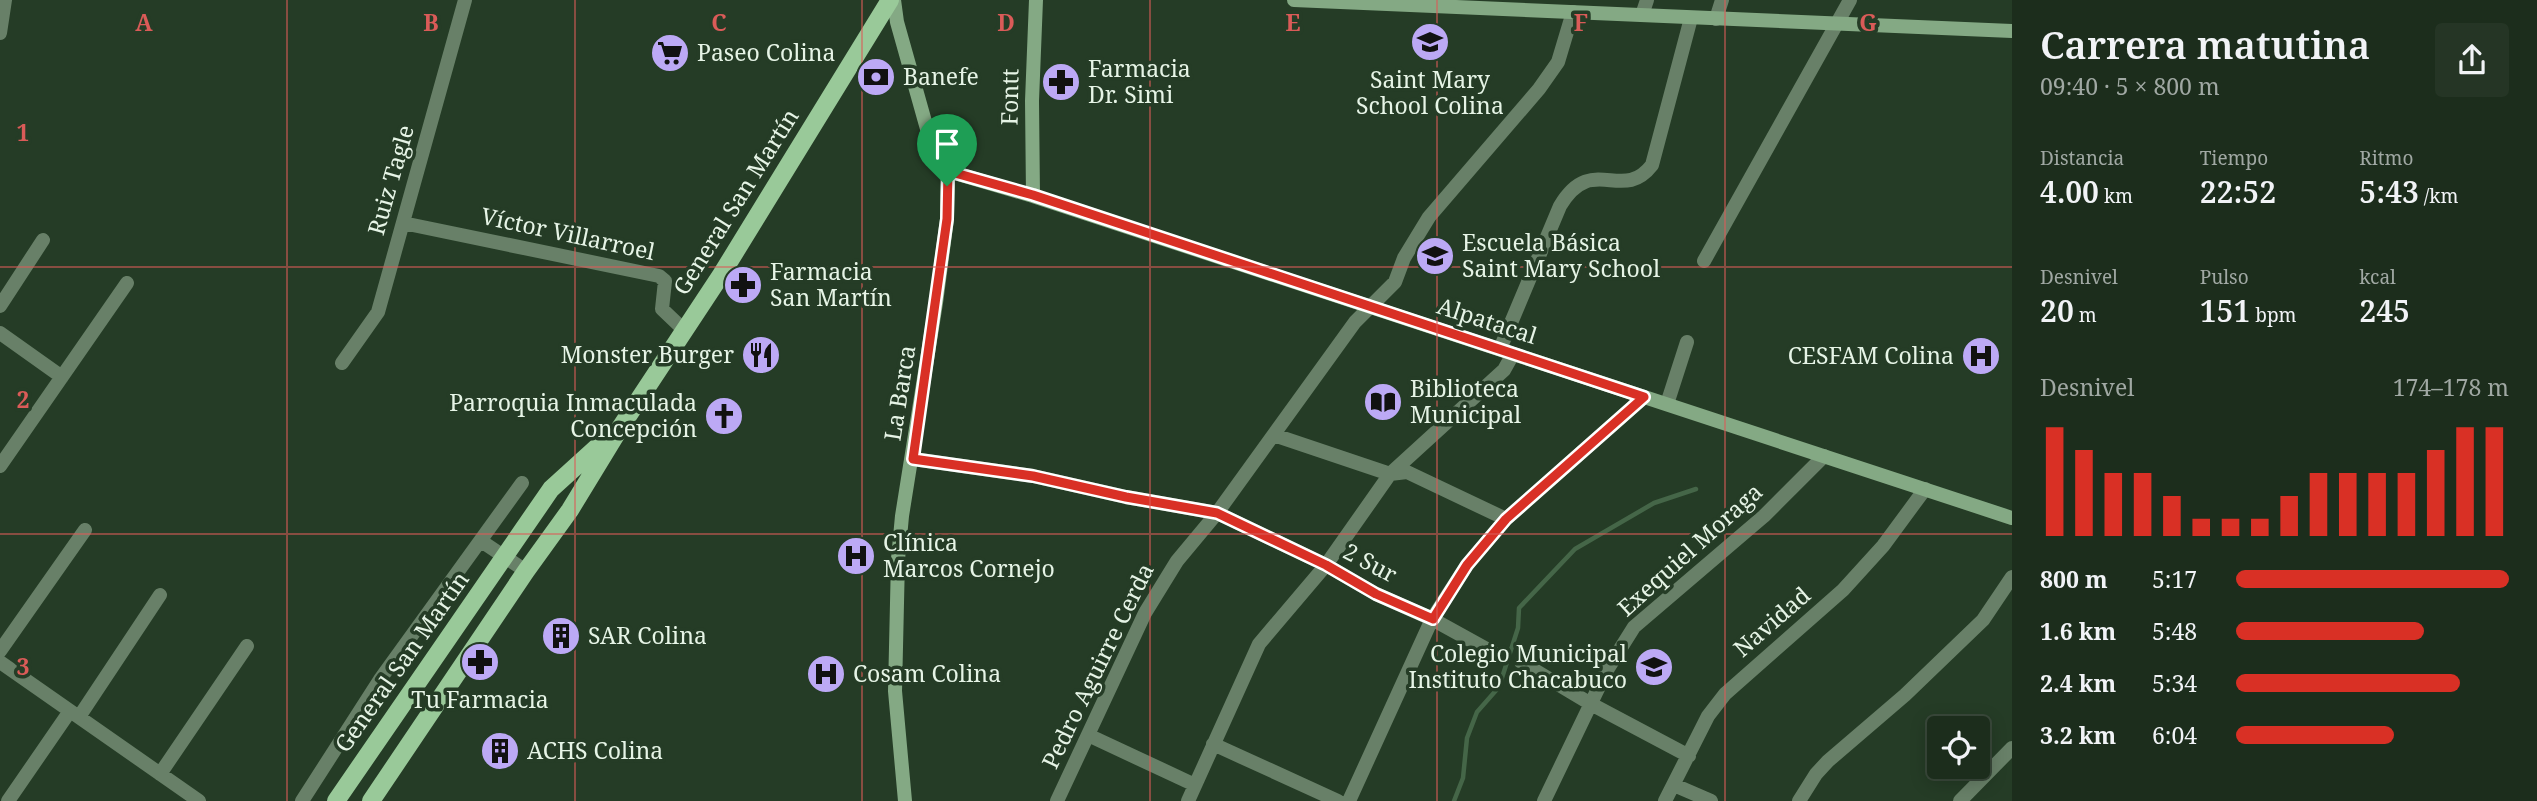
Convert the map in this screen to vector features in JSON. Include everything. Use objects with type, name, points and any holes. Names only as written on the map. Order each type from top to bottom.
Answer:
[{"type":"main road","points":[[892,0],[931,143],[948,171]]},
{"type":"main road","name":"General San Martín","points":[[371,801],[570,510],[620,428],[721,275],[892,0]]},
{"type":"main road","name":"Fontt","points":[[1033,195],[1035,0]]},
{"type":"main road","points":[[1294,0],[2012,31]]},
{"type":"main road","name":"Alpatacal","points":[[948,171],[1033,195],[2012,518]]},
{"type":"main road","name":"La Barca","points":[[905,801],[895,691],[896,603],[902,516],[913,459],[947,219],[948,171]]},
{"type":"main road","name":"General San Martín","points":[[336,801],[551,489],[620,428]]},
{"type":"street","points":[[0,33],[5,0]]},
{"type":"street","name":"Ruiz Tagle","points":[[342,363],[378,312],[465,0]]},
{"type":"street","points":[[1642,15],[1647,0]]},
{"type":"street","points":[[1716,19],[1722,0]]},
{"type":"street","points":[[1704,261],[1850,0]]},
{"type":"street","name":"Pedro Aguirre Cerda","points":[[1057,801],[1157,591],[1355,322],[1395,282],[1404,258],[1429,217],[1539,89],[1558,62],[1573,12]]},
{"type":"street","points":[[1188,801],[1259,644],[1326,565],[1390,474],[1504,370],[1506,351],[1560,206],[1568,192],[1589,180],[1630,182],[1639,179],[1652,165],[1691,18]]},
{"type":"street","name":"Víctor Villarroel","points":[[403,223],[659,276],[665,281],[662,309],[684,330]]},
{"type":"street","points":[[0,306],[43,240]]},
{"type":"street","points":[[0,467],[127,283]]},
{"type":"street","points":[[0,333],[62,377]]},
{"type":"street","points":[[1667,404],[1687,342]]},
{"type":"street","points":[[1349,801],[1433,619],[1467,565],[1506,519],[1644,397]]},
{"type":"street","points":[[1274,435],[1390,474],[1407,472],[1506,519]]},
{"type":"street","name":"Exequiel Moraga","points":[[1544,801],[1607,670],[1634,627],[1764,516],[1824,456]]},
{"type":"street","name":"2 Sur","points":[[913,459],[1033,476],[1126,497],[1217,513],[1326,565],[1376,594],[1433,619],[1499,656]]},
{"type":"street","points":[[302,801],[380,678],[522,483]]},
{"type":"street","name":"Navidad","points":[[1665,801],[1708,716],[1725,694],[1843,590],[1883,546],[1925,489]]},
{"type":"street","points":[[0,651],[85,530]]},
{"type":"street","points":[[481,541],[526,571]]},
{"type":"street","points":[[1799,801],[1828,761],[1905,695],[1983,620],[2012,577]]},
{"type":"street","points":[[8,801],[75,714],[160,595]]},
{"type":"street","points":[[160,774],[247,646]]},
{"type":"street","points":[[0,662],[199,801]]},
{"type":"street","points":[[1521,662],[1591,704],[1689,756]]},
{"type":"street","points":[[1088,735],[1195,785]]},
{"type":"street","points":[[1213,744],[1338,801]]},
{"type":"street","points":[[1960,801],[2012,748]]},
{"type":"street","points":[[1674,785],[1711,801]]},
{"type":"waterway","points":[[1454,801],[1463,778],[1467,738],[1477,712],[1499,687],[1518,628],[1519,608],[1575,549],[1654,503],[1696,489]]},
{"type":"place","name":"Saint Mary School Colina","points":[[1430,42]]},
{"type":"place","name":"Paseo Colina","points":[[670,53]]},
{"type":"place","name":"Banefe","points":[[876,77]]},
{"type":"place","name":"Farmacia Dr. Simi","points":[[1061,82]]},
{"type":"place","name":"Escuela Básica Saint Mary School","points":[[1435,256]]},
{"type":"place","name":"Farmacia San Martín","points":[[743,285]]},
{"type":"place","name":"Monster Burger","points":[[761,355]]},
{"type":"place","name":"CESFAM Colina","points":[[1981,356]]},
{"type":"place","name":"Biblioteca Municipal","points":[[1383,402]]},
{"type":"place","name":"Parroquia Inmaculada Concepción","points":[[724,416]]},
{"type":"place","name":"Clínica Marcos Cornejo","points":[[856,556]]},
{"type":"place","name":"SAR Colina","points":[[561,636]]},
{"type":"place","name":"Tu Farmacia","points":[[480,662]]},
{"type":"place","name":"Colegio Municipal Instituto Chacabuco","points":[[1654,667]]},
{"type":"place","name":"Cosam Colina","points":[[826,674]]},
{"type":"place","name":"ACHS Colina","points":[[500,751]]},
{"type":"route","points":[[948,171],[1033,195],[1644,397],[1506,519],[1467,565],[1433,619],[1376,594],[1326,565],[1217,513],[1126,497],[1033,476],[913,459],[947,219],[947,186],[948,171]]}]
